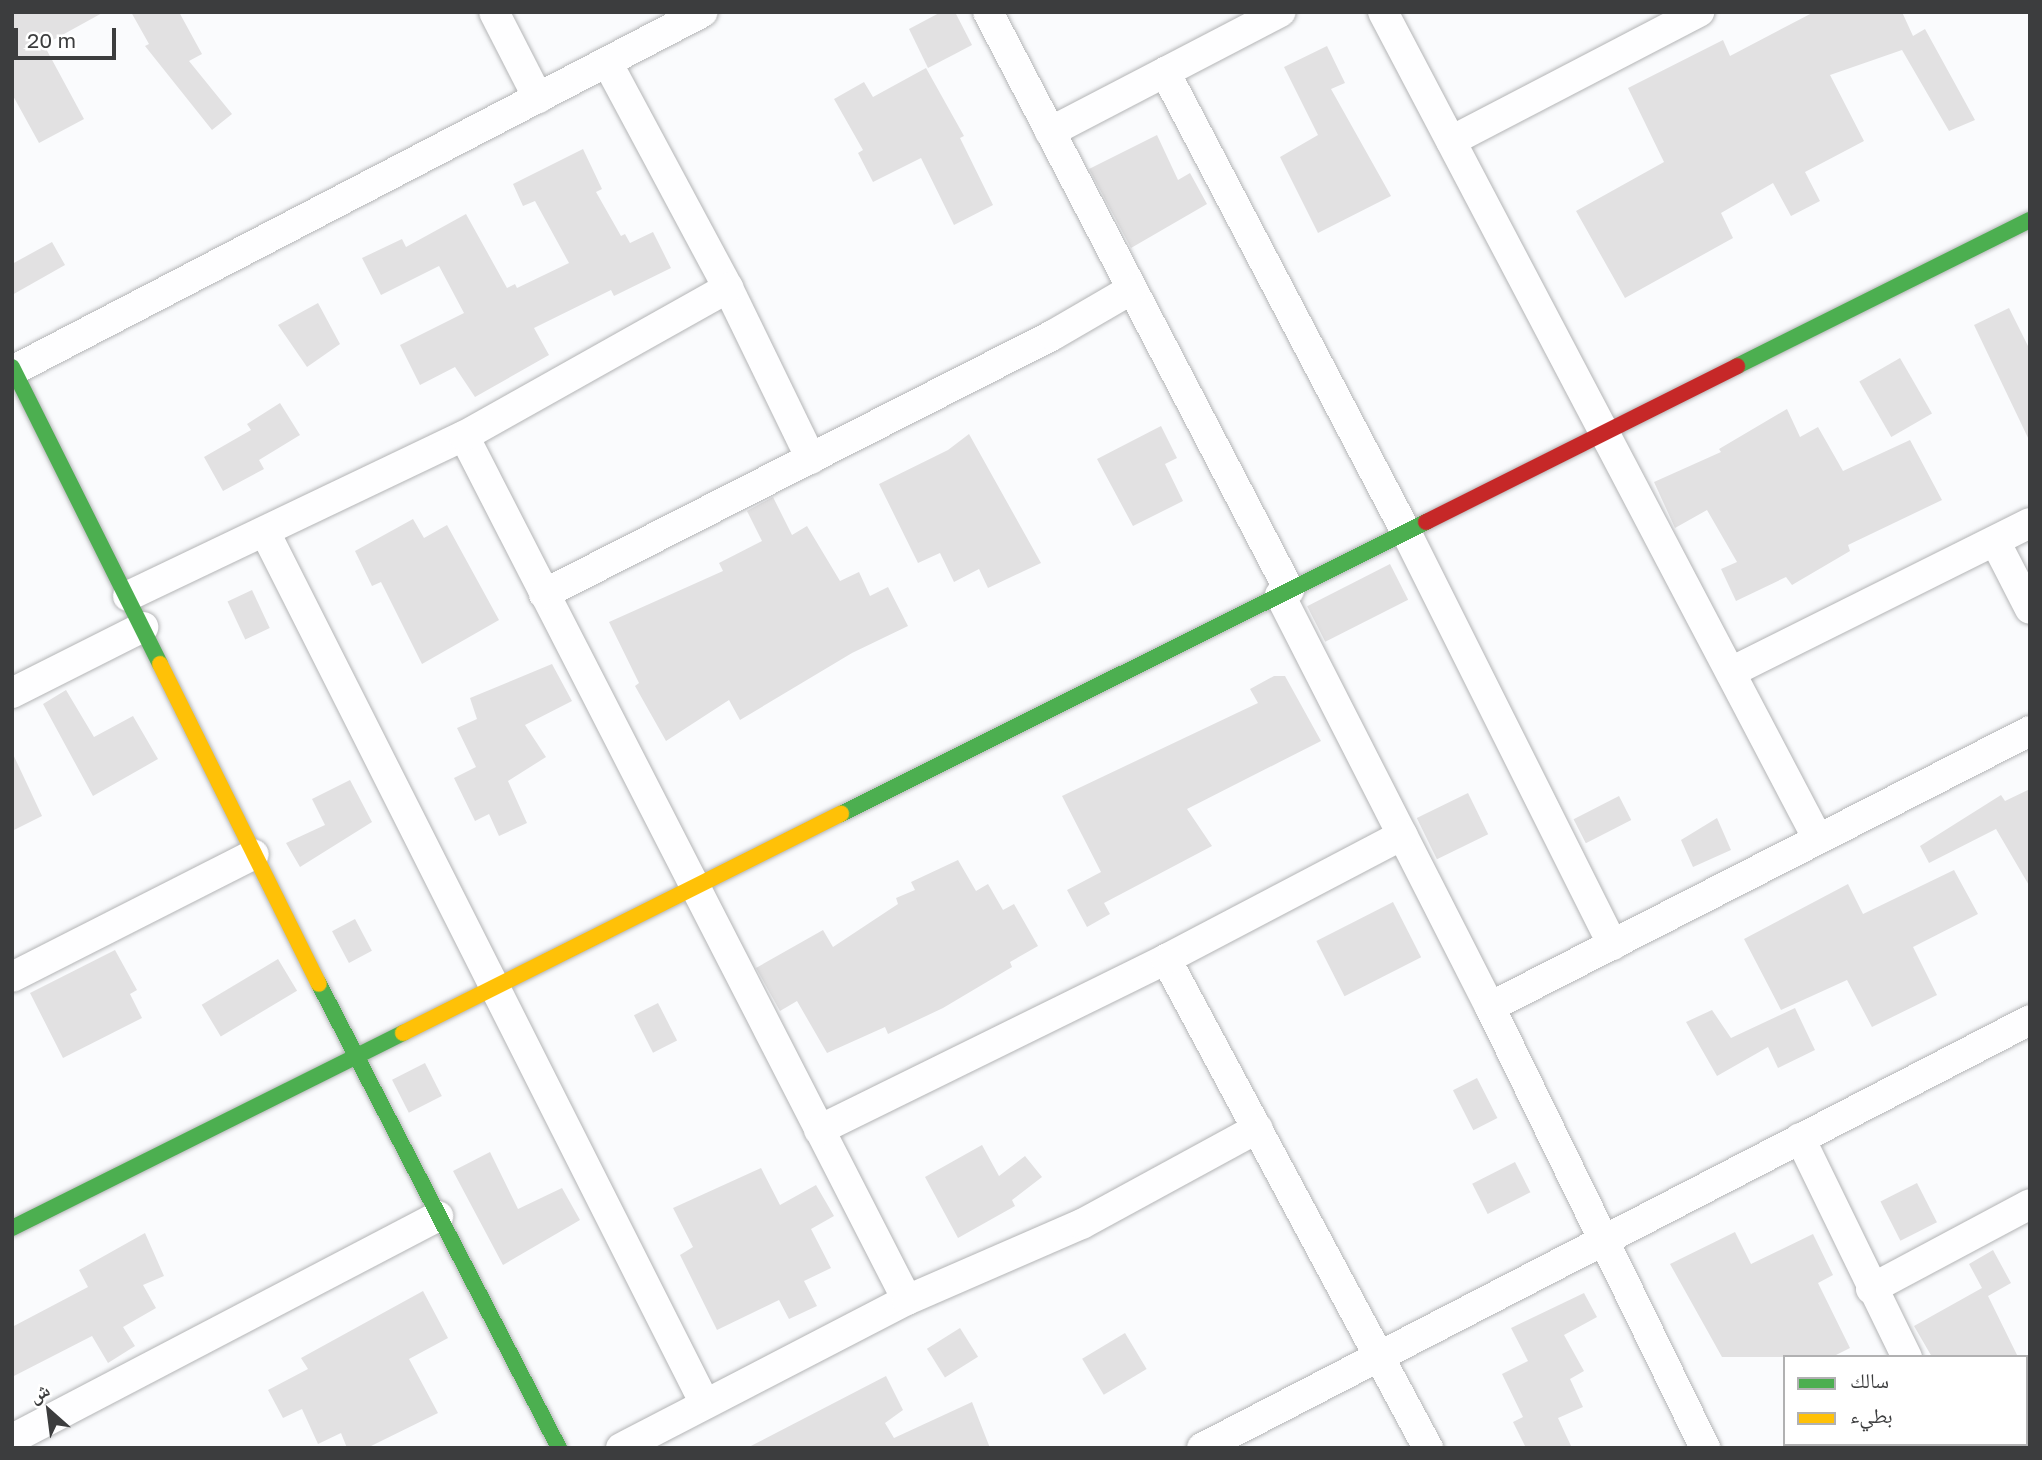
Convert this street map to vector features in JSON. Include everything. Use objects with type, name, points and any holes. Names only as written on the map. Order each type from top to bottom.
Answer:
[{"type":"street","points":[[494,12],[538,98]]},
{"type":"street","points":[[558,1447],[355,1057],[13,368],[703,12]]},
{"type":"street","points":[[988,12],[1285,592],[1402,835],[1490,1007],[1601,1241],[1705,1448]]},
{"type":"street","points":[[1051,132],[1281,12]]},
{"type":"street","points":[[1383,12],[1818,839]]},
{"type":"street","points":[[1451,141],[1699,12]]},
{"type":"street","points":[[607,62],[727,289],[811,459]]},
{"type":"street","points":[[1166,72],[1406,532],[1613,945]]},
{"type":"street","points":[[12,1228],[2030,220]]},
{"type":"street","points":[[128,596],[265,534],[464,436],[727,289]]},
{"type":"street","points":[[544,594],[811,459],[1132,289]]},
{"type":"street","points":[[464,436],[907,1300]]},
{"type":"street","points":[[1731,671],[2030,523]]},
{"type":"street","points":[[265,534],[705,1404]]},
{"type":"street","points":[[1994,541],[2030,609]]},
{"type":"street","points":[[12,692],[143,626]]},
{"type":"street","points":[[1490,1007],[2030,731]]},
{"type":"street","points":[[819,1130],[1166,959],[1402,835]]},
{"type":"street","points":[[12,977],[254,854]]},
{"type":"street","points":[[1166,959],[1429,1448]]},
{"type":"street","points":[[1202,1448],[2030,1020]]},
{"type":"street","points":[[621,1448],[907,1300],[1082,1224],[1258,1128]]},
{"type":"street","points":[[1800,1138],[1871,1289],[1906,1355]]},
{"type":"street","points":[[1871,1289],[2030,1204]]},
{"type":"street","points":[[12,1439],[438,1216]]},
{"type":"building","points":[[12,12],[104,12],[44,45],[84,119],[39,143],[12,94]]},
{"type":"building","points":[[131,12],[179,12],[202,54],[189,61],[232,114],[212,130],[145,46],[149,44]]},
{"type":"building","points":[[941,12],[955,12],[972,45],[928,68],[909,29]]},
{"type":"building","points":[[1814,12],[1902,12],[1913,36],[1925,29],[1975,120],[1949,131],[1902,50],[1830,75],[1864,141],[1805,172],[1820,201],[1791,216],[1773,183],[1721,213],[1733,238],[1625,298],[1576,211],[1664,162],[1628,88],[1723,40],[1730,56]]},
{"type":"building","points":[[1327,46],[1345,83],[1331,89],[1391,196],[1318,233],[1280,157],[1318,135],[1284,67]]},
{"type":"building","points":[[926,68],[964,136],[960,138],[993,205],[954,225],[921,158],[873,182],[858,153],[863,150],[834,99],[864,82],[873,97]]},
{"type":"building","points":[[1157,135],[1178,180],[1190,173],[1207,204],[1131,248],[1089,169]]},
{"type":"building","points":[[583,149],[602,189],[596,192],[621,236],[625,234],[630,243],[653,232],[671,268],[614,296],[611,290],[534,328],[549,355],[475,397],[455,367],[420,385],[400,345],[464,313],[439,266],[381,295],[362,258],[402,239],[406,247],[466,214],[507,288],[515,284],[517,288],[569,263],[535,201],[523,206],[513,184]]},
{"type":"building","points":[[52,242],[65,265],[12,295],[12,264]]},
{"type":"building","points":[[318,303],[340,344],[307,367],[278,325]]},
{"type":"building","points":[[2009,308],[2030,350],[2030,442],[1974,325]]},
{"type":"building","points":[[1900,358],[1932,413],[1891,437],[1859,382]]},
{"type":"building","points":[[280,403],[300,435],[259,460],[264,469],[223,491],[204,457],[251,430],[247,424]]},
{"type":"building","points":[[1787,409],[1800,437],[1818,427],[1843,471],[1910,440],[1942,500],[1848,545],[1850,551],[1792,585],[1786,577],[1736,601],[1721,569],[1737,562],[1707,510],[1675,528],[1654,482],[1721,452],[1719,449]]},
{"type":"building","points":[[1161,426],[1177,458],[1165,464],[1183,501],[1133,526],[1097,459]]},
{"type":"building","points":[[969,434],[1041,563],[988,588],[979,569],[954,582],[940,553],[918,563],[879,484],[948,450]]},
{"type":"building","points":[[773,497],[792,535],[807,526],[840,581],[859,572],[870,596],[888,587],[908,626],[852,653],[740,720],[729,700],[666,741],[635,686],[639,683],[609,622],[723,571],[719,563],[762,541],[747,511]]},
{"type":"building","points":[[413,519],[424,538],[447,525],[499,620],[422,664],[381,582],[372,586],[355,551]]},
{"type":"building","points":[[1390,564],[1408,600],[1325,642],[1307,606]]},
{"type":"building","points":[[252,590],[270,628],[245,639],[228,601]]},
{"type":"building","points":[[552,664],[572,701],[525,725],[546,757],[508,781],[527,823],[499,836],[489,814],[475,821],[454,778],[476,767],[457,728],[477,719],[470,698]]},
{"type":"building","points":[[1274,676],[1285,676],[1321,741],[1187,809],[1212,846],[1104,903],[1110,914],[1087,927],[1067,890],[1101,872],[1062,796],[1258,703],[1250,689]]},
{"type":"building","points":[[66,690],[94,737],[133,716],[158,759],[93,796],[43,704]]},
{"type":"building","points":[[12,752],[42,816],[12,831]]},
{"type":"building","points":[[350,780],[372,822],[300,867],[286,843],[325,825],[312,799]]},
{"type":"building","points":[[2030,789],[2030,887],[1996,829],[1929,863],[1920,846],[2001,795],[2005,801]]},
{"type":"building","points":[[1468,793],[1488,834],[1437,859],[1417,818]]},
{"type":"building","points":[[1619,796],[1631,820],[1586,843],[1574,819]]},
{"type":"building","points":[[1717,818],[1731,850],[1693,867],[1681,840]]},
{"type":"building","points":[[958,860],[976,891],[988,884],[1003,910],[1014,904],[1038,946],[1010,962],[1012,967],[943,1008],[888,1034],[885,1027],[827,1053],[797,1001],[780,1011],[756,968],[823,930],[833,947],[898,904],[896,898],[915,890],[911,882]]},
{"type":"building","points":[[1954,870],[1978,914],[1913,947],[1937,995],[1872,1027],[1847,980],[1781,1010],[1744,939],[1848,884],[1863,914]]},
{"type":"building","points":[[1393,902],[1421,957],[1345,996],[1316,941]]},
{"type":"building","points":[[355,919],[372,951],[349,963],[332,931]]},
{"type":"building","points":[[115,950],[137,990],[130,994],[142,1018],[63,1058],[30,993]]},
{"type":"building","points":[[278,959],[297,991],[221,1037],[202,1005]]},
{"type":"building","points":[[658,1003],[677,1040],[653,1053],[634,1015]]},
{"type":"building","points":[[1795,1008],[1815,1050],[1778,1068],[1768,1047],[1717,1076],[1686,1022],[1712,1010],[1731,1038]]},
{"type":"building","points":[[425,1063],[442,1096],[409,1113],[392,1080]]},
{"type":"building","points":[[1477,1078],[1497,1118],[1473,1130],[1453,1090]]},
{"type":"building","points":[[982,1145],[999,1176],[1025,1156],[1042,1177],[1012,1200],[1015,1206],[958,1238],[925,1177]]},
{"type":"building","points":[[490,1152],[518,1209],[562,1188],[580,1220],[503,1265],[453,1171]]},
{"type":"building","points":[[1515,1162],[1530,1192],[1488,1214],[1472,1184]]},
{"type":"building","points":[[761,1168],[780,1205],[816,1185],[834,1216],[811,1229],[831,1268],[804,1281],[817,1306],[789,1319],[779,1300],[717,1330],[680,1255],[693,1247],[673,1208]]},
{"type":"building","points":[[1917,1183],[1937,1222],[1900,1241],[1880,1202]]},
{"type":"building","points":[[1735,1232],[1751,1264],[1813,1234],[1833,1275],[1818,1283],[1850,1348],[1836,1355],[1722,1357],[1670,1264]]},
{"type":"building","points":[[145,1233],[164,1276],[143,1285],[156,1308],[123,1327],[135,1346],[108,1363],[92,1336],[12,1377],[12,1327],[88,1287],[79,1270]]},
{"type":"building","points":[[1993,1250],[2011,1283],[1988,1296],[2017,1355],[1931,1355],[1914,1326],[1982,1288],[1969,1264]]},
{"type":"building","points":[[423,1291],[448,1338],[409,1359],[438,1413],[367,1448],[347,1448],[341,1433],[318,1444],[302,1409],[283,1418],[268,1390],[308,1369],[301,1358]]},
{"type":"building","points":[[1584,1293],[1597,1317],[1564,1335],[1584,1371],[1570,1379],[1583,1407],[1558,1418],[1572,1448],[1526,1448],[1513,1422],[1523,1417],[1502,1374],[1528,1361],[1511,1328]]},
{"type":"building","points":[[960,1328],[978,1357],[945,1378],[927,1349]]},
{"type":"building","points":[[1125,1333],[1147,1369],[1104,1395],[1082,1359]]},
{"type":"building","points":[[886,1376],[903,1410],[885,1423],[894,1438],[972,1402],[990,1448],[747,1448]]},
{"type":"traffic: fast","points":[[1737,366],[2030,220]]},
{"type":"traffic: fast","points":[[12,367],[160,664]]},
{"type":"traffic: fast","points":[[841,814],[1426,522]]},
{"type":"traffic: fast","points":[[319,984],[559,1448]]},
{"type":"traffic: fast","points":[[12,1228],[403,1033]]},
{"type":"traffic: slow","points":[[160,664],[319,984]]},
{"type":"traffic: slow","points":[[403,1033],[841,814]]},
{"type":"traffic: jam","points":[[1426,522],[1737,366]]}]
